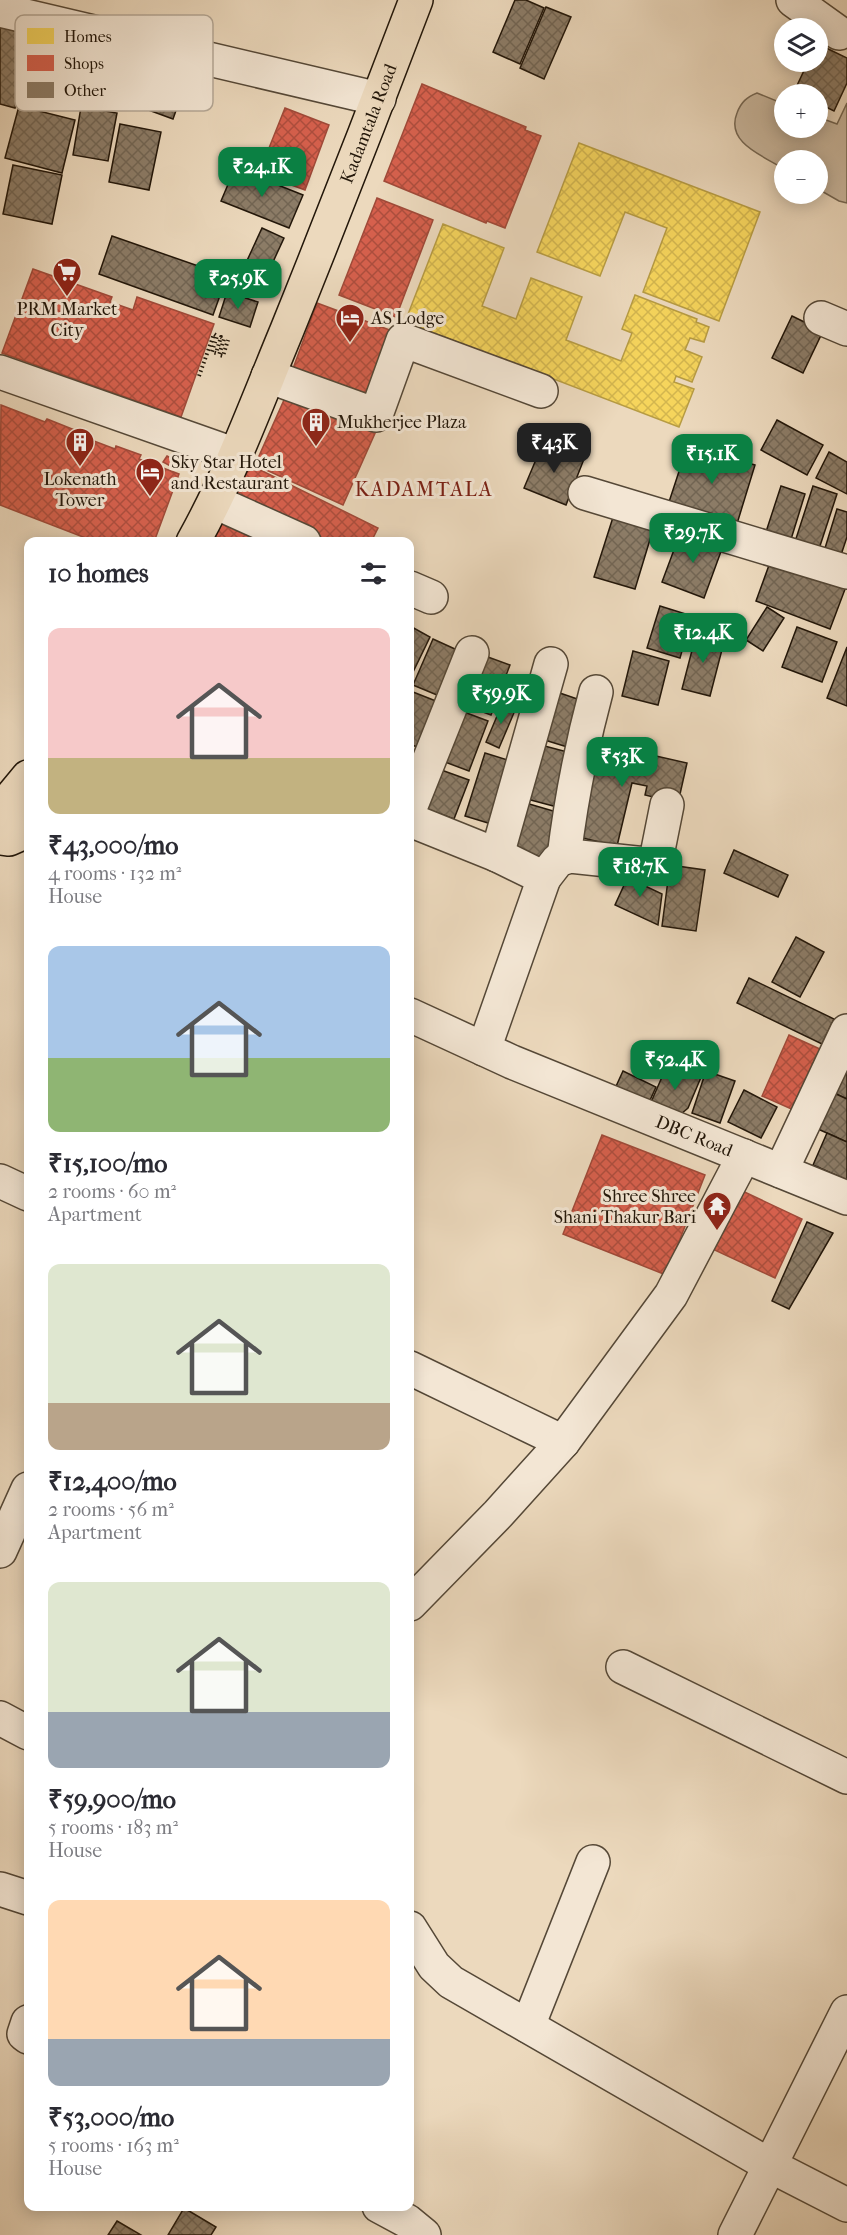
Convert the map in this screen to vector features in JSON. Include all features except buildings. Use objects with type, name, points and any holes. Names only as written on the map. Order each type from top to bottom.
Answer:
[{"type":"main road","name":"Kadamtala Road","points":[[196,537],[236,454],[379,99],[416,0]]},
{"type":"main road","points":[[14,828],[24,792]]},
{"type":"street","points":[[793,0],[839,33]]},
{"type":"street","points":[[0,10],[21,15]]},
{"type":"street","points":[[213,60],[379,99]]},
{"type":"street","points":[[268,376],[376,415],[403,340],[541,391]]},
{"type":"street","points":[[0,372],[236,454]]},
{"type":"street","points":[[585,494],[847,572]]},
{"type":"street","points":[[214,502],[293,537]]},
{"type":"street","points":[[414,798],[472,652]]},
{"type":"street","points":[[497,855],[551,664]]},
{"type":"street","points":[[484,1049],[554,868],[596,692]]},
{"type":"street","points":[[414,822],[497,855],[554,868],[580,856],[655,864],[667,805]]},
{"type":"street","name":"DBC Road","points":[[414,1017],[484,1049],[847,1198]]},
{"type":"street","points":[[780,1172],[847,1030]]},
{"type":"street","points":[[414,1600],[498,1514],[563,1442],[671,1295],[744,1156]]},
{"type":"street","points":[[0,1181],[24,1192]]},
{"type":"street","points":[[414,1370],[563,1442]]},
{"type":"street","points":[[0,1551],[24,1498]]},
{"type":"street","points":[[623,1667],[847,1777]]},
{"type":"street","points":[[0,1718],[24,1731]]},
{"type":"street","points":[[528,2026],[592,1862]]},
{"type":"street","points":[[0,1889],[24,1897]]},
{"type":"street","points":[[414,1937],[434,1966],[451,1982],[769,2165],[847,2205]]},
{"type":"street","points":[[735,2235],[847,2012]]},
{"type":"street","points":[[388,2211],[424,2235]]},
{"type":"path","points":[[199,376],[214,334],[217,336],[212,352],[216,353],[221,337],[224,339],[219,355],[223,356],[228,340]]},
{"type":"shaded area","points":[[757,93],[774,100],[774,138],[828,138],[828,121],[837,124],[847,103],[847,203],[828,195],[828,150],[774,150],[774,163],[741,140],[736,133],[737,113],[740,106],[750,96]]},
{"type":"place","name":"PRM Market City","points":[[67,298]]},
{"type":"place","name":"AS Lodge","points":[[350,344]]},
{"type":"place","name":"Mukherjee Plaza","points":[[316,448]]},
{"type":"place","name":"Lokenath Tower","points":[[80,468]]},
{"type":"place","name":"Sky Star Hotel and Restaurant","points":[[150,498]]},
{"type":"place","name":"Shree Shree Shani Thakur Bari","points":[[717,1232]]},
{"type":"district","name":"KADAMTALA","points":[[424,489]]}]
